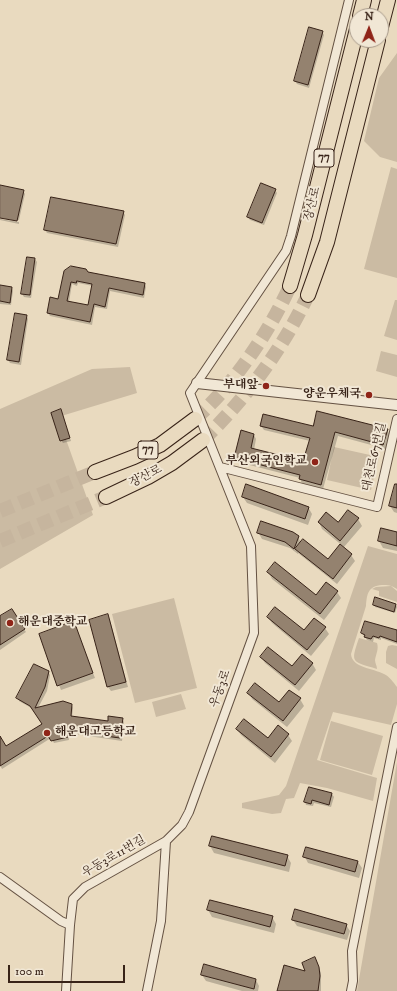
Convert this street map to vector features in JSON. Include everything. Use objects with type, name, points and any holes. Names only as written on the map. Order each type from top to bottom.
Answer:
[{"type":"highway","name":"장산로","points":[[290,286],[305,235],[352,48]]},
{"type":"highway","name":"장산로","points":[[308,295],[327,242],[376,48]]},
{"type":"highway","name":"장산로","points":[[95,472],[134,457],[160,444],[195,418]]},
{"type":"highway","name":"장산로","points":[[106,497],[148,477],[172,463],[203,440]]},
{"type":"street","points":[[349,0],[286,251],[197,383],[397,405]]},
{"type":"street","name":"우동3로","points":[[166,841],[182,825],[189,812],[254,633],[251,546],[190,393],[197,383]]},
{"type":"street","name":"대천로67번길","points":[[220,467],[377,507],[397,419]]},
{"type":"street","points":[[351,991],[353,981],[352,951],[397,727]]},
{"type":"street","points":[[147,991],[161,921],[166,841]]},
{"type":"street","name":"우동3로11번길","points":[[66,991],[73,899],[85,886],[166,841]]},
{"type":"street","points":[[0,877],[61,921],[70,925]]},
{"type":"shaded area","points":[[397,53],[397,162],[380,157],[364,141],[379,78]]},
{"type":"shaded area","points":[[391,167],[397,169],[397,278],[364,269]]},
{"type":"shaded area","points":[[395,300],[397,300],[397,340],[384,336]]},
{"type":"shaded area","points":[[381,351],[397,355],[397,377],[376,371]]},
{"type":"shaded area","points":[[130,367],[137,393],[58,417],[93,515],[0,569],[0,409],[92,369]]},
{"type":"shaded area","points":[[334,447],[379,457],[371,490],[327,480]]},
{"type":"shaded area","points":[[368,546],[397,554],[397,589],[382,585],[374,587],[369,591],[366,606],[351,654],[352,659],[359,665],[388,676],[397,687],[397,704],[391,725],[333,712],[317,760],[377,778],[373,801],[327,788],[300,783],[294,798],[286,799],[281,813],[272,814],[242,808],[242,803],[279,795],[286,786]]},
{"type":"shaded area","points":[[391,586],[397,591],[397,602],[379,596],[379,591],[372,589],[376,587]]},
{"type":"shaded area","points":[[174,598],[197,688],[135,703],[112,614]]},
{"type":"shaded area","points":[[359,638],[377,643],[378,649],[375,660],[377,669],[358,663],[355,660],[354,653]]},
{"type":"shaded area","points":[[388,646],[397,646],[397,669],[386,663],[386,652]]},
{"type":"shaded area","points":[[181,694],[186,709],[156,717],[152,702]]},
{"type":"shaded area","points":[[331,721],[383,736],[372,775],[320,760]]},
{"type":"shaded area","points":[[397,762],[397,991],[357,991],[358,985]]},
{"type":"building","points":[[309,27],[323,31],[308,85],[294,81]]},
{"type":"building","points":[[261,183],[276,189],[262,223],[247,217]]},
{"type":"building","points":[[0,185],[24,190],[17,221],[0,218]]},
{"type":"building","points":[[51,197],[124,211],[116,244],[44,230]]},
{"type":"building","points":[[27,257],[35,258],[30,295],[21,294]]},
{"type":"building","points":[[71,266],[86,269],[88,272],[145,283],[143,295],[109,288],[105,307],[94,304],[90,322],[47,313],[50,297],[58,299],[64,271]],"holes":[[[77,281],[92,284],[88,305],[67,301],[71,282],[76,283]]]},
{"type":"building","points":[[0,285],[12,287],[10,303],[0,301]]},
{"type":"building","points":[[15,313],[27,315],[19,362],[7,360]]},
{"type":"building","points":[[61,409],[70,438],[60,441],[51,413]]},
{"type":"building","points":[[317,411],[388,429],[383,445],[335,432],[321,485],[299,479],[300,475],[234,458],[241,430],[254,434],[251,448],[303,461],[310,438],[260,426],[263,414],[313,426]]},
{"type":"building","points":[[246,484],[309,507],[305,519],[242,497]]},
{"type":"building","points":[[395,484],[397,484],[397,508],[389,506]]},
{"type":"building","points":[[348,510],[359,518],[340,541],[318,522],[326,512],[338,522]]},
{"type":"building","points":[[261,521],[293,532],[299,536],[294,549],[285,542],[257,533]]},
{"type":"building","points":[[381,528],[397,532],[397,546],[378,541]]},
{"type":"building","points":[[303,539],[328,559],[340,544],[352,554],[333,579],[295,549]]},
{"type":"building","points":[[275,562],[316,595],[326,582],[338,591],[320,614],[267,572]]},
{"type":"building","points":[[375,597],[396,604],[394,612],[373,605]]},
{"type":"building","points":[[275,607],[304,630],[314,618],[326,627],[307,650],[267,617]]},
{"type":"building","name":"해운대중학교","points":[[12,609],[25,629],[0,645],[0,616]]},
{"type":"building","points":[[108,614],[126,682],[107,687],[89,620]]},
{"type":"building","points":[[74,621],[93,673],[57,686],[39,634]]},
{"type":"building","points":[[365,621],[397,630],[397,642],[380,636],[379,638],[373,636],[371,639],[364,637],[365,635],[361,633]]},
{"type":"building","points":[[268,647],[292,666],[302,654],[313,663],[295,685],[260,657]]},
{"type":"building","name":"해운대고등학교","points":[[34,664],[49,671],[45,687],[35,708],[63,701],[72,704],[71,716],[108,721],[108,716],[123,718],[120,738],[67,731],[68,737],[51,741],[48,736],[0,766],[0,736],[6,746],[42,724],[30,706],[16,698]]},
{"type":"building","points":[[255,683],[279,702],[289,690],[301,698],[283,721],[247,693]]},
{"type":"building","points":[[244,719],[268,738],[278,725],[289,734],[271,757],[236,729]]},
{"type":"building","points":[[309,787],[332,793],[329,805],[312,800],[311,804],[304,802]]},
{"type":"building","points":[[212,836],[288,855],[285,866],[209,846]]},
{"type":"building","points":[[306,847],[358,861],[355,872],[303,857]]},
{"type":"building","points":[[210,900],[273,916],[270,927],[207,910]]},
{"type":"building","points":[[295,909],[347,924],[344,934],[292,920]]},
{"type":"building","points":[[315,957],[319,967],[320,976],[318,991],[277,991],[284,965],[305,971],[302,963]]},
{"type":"building","points":[[204,964],[256,979],[254,989],[201,975]]},
{"type":"tunnel","points":[[195,419],[210,405],[237,374],[272,322],[290,286]]},
{"type":"tunnel","points":[[203,440],[249,390],[287,335],[308,295]]},
{"type":"tunnel","points":[[0,511],[95,472]]},
{"type":"tunnel","points":[[0,541],[106,497]]},
{"type":"place","name":"부대앞","points":[[266,386]]},
{"type":"place","name":"양운우체국","points":[[369,395]]},
{"type":"place","name":"부산외국인학교","points":[[315,462]]},
{"type":"place","name":"해운대중학교","points":[[10,623]]},
{"type":"place","name":"해운대고등학교","points":[[47,733]]}]
